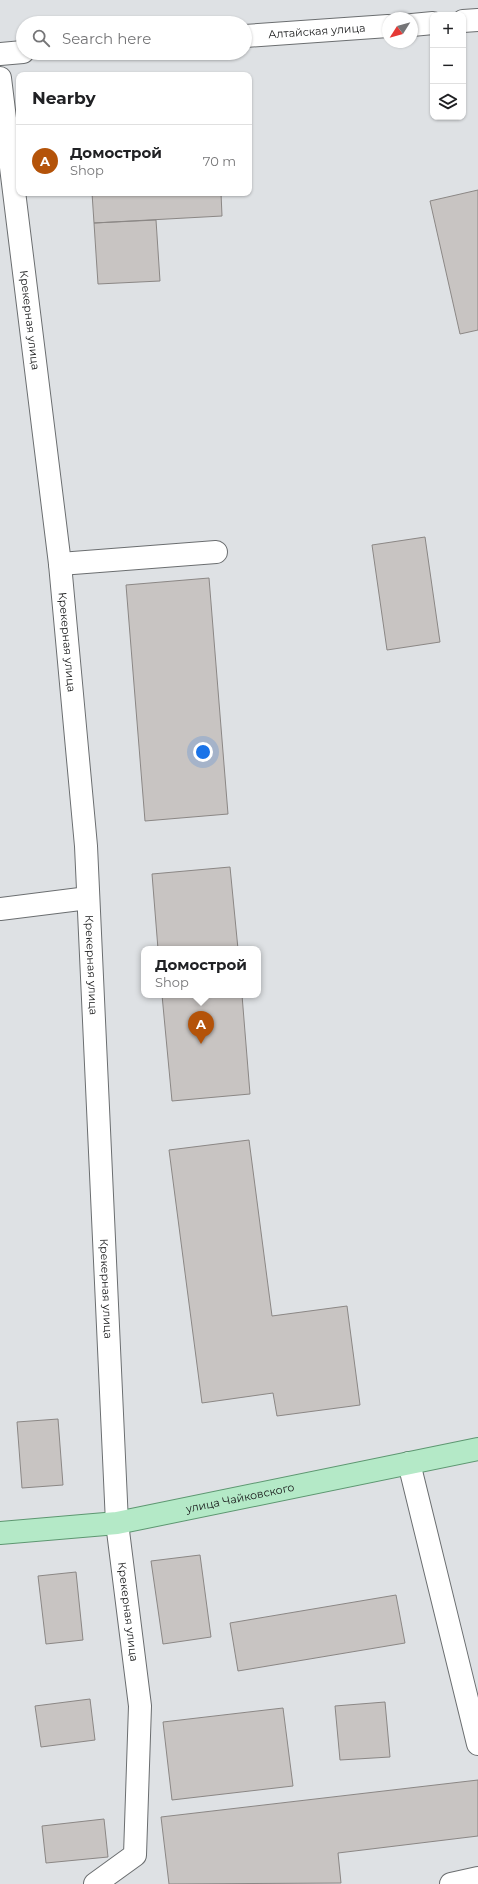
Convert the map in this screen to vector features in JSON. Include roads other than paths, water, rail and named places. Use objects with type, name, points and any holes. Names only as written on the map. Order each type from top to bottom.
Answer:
[{"type":"main road","name":"улица Чайковского","points":[[0,1533],[117,1523],[478,1449]]},
{"type":"street","points":[[466,21],[478,20]]},
{"type":"street","points":[[418,24],[430,23]]},
{"type":"street","name":"Алтайская улица","points":[[252,36],[382,26]]},
{"type":"street","points":[[0,54],[16,53]]},
{"type":"street","name":"Крекерная улица","points":[[0,78],[60,564],[86,846],[117,1523],[140,1706],[135,1855],[95,1884]]},
{"type":"street","points":[[60,564],[216,552]]},
{"type":"street","points":[[0,909],[88,898]]},
{"type":"street","points":[[409,1463],[478,1744]]},
{"type":"street","points":[[451,1884],[478,1878]]},
{"type":"place","name":"Домострой","points":[[201,1044]]}]
